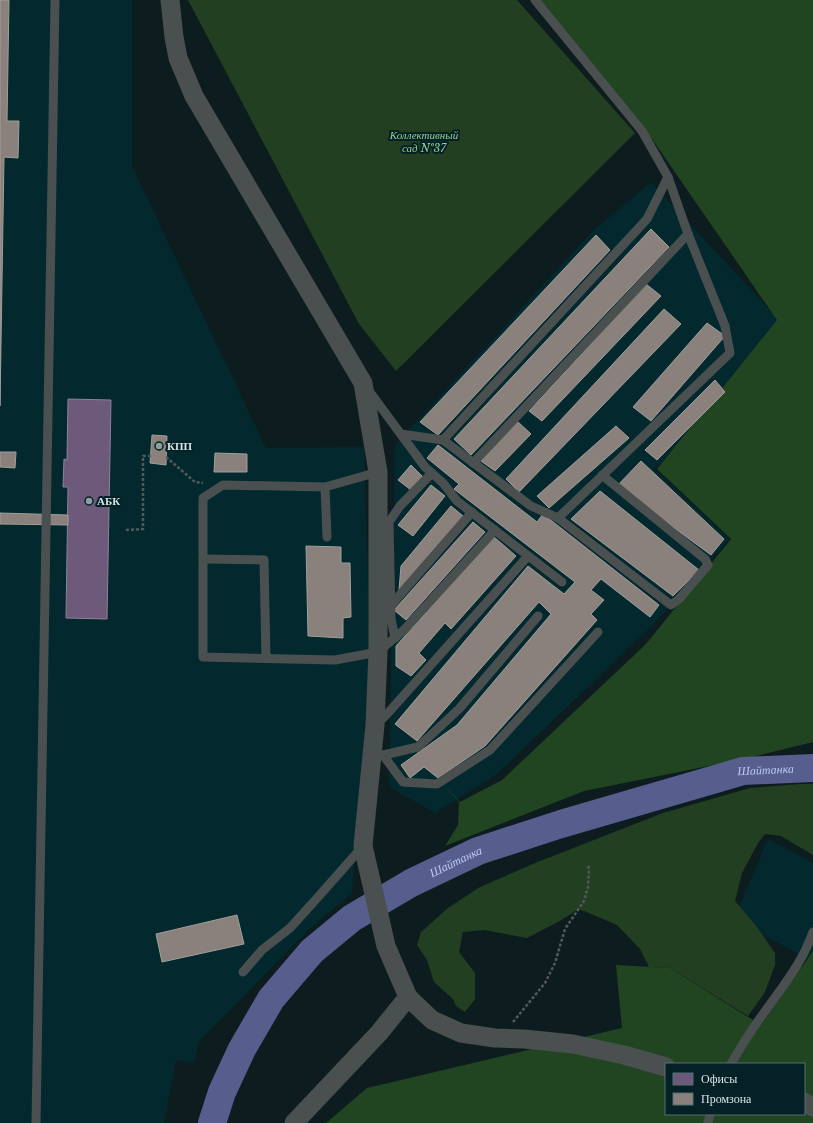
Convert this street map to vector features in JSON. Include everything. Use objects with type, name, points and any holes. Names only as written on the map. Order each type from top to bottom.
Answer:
[{"type":"street","points":[[170,0],[178,58],[194,96],[363,383],[378,472],[377,756],[363,846],[386,946],[408,997],[432,1020],[461,1033],[495,1038],[524,1039],[573,1044],[624,1055],[665,1067]]},
{"type":"street","points":[[294,1123],[379,1033],[408,997]]},
{"type":"lane","points":[[36,1123],[55,0]]},
{"type":"lane","points":[[535,0],[642,131],[668,177],[688,234],[725,326],[730,353],[558,518]]},
{"type":"lane","points":[[443,440],[647,219],[668,177]]},
{"type":"lane","points":[[473,463],[688,234]]},
{"type":"lane","points":[[363,383],[426,467],[443,483],[458,501],[562,582]]},
{"type":"lane","points":[[401,434],[443,440],[531,506],[558,518],[671,605],[679,599],[708,565],[705,559],[602,475]]},
{"type":"lane","points":[[378,472],[325,488],[223,485],[203,498],[203,656],[335,660],[378,652],[404,630],[495,530]]},
{"type":"lane","points":[[395,638],[391,619],[392,604],[389,522],[400,506],[432,473]]},
{"type":"lane","points":[[325,488],[326,537]]},
{"type":"lane","points":[[392,604],[472,512]]},
{"type":"lane","points":[[376,725],[528,556]]},
{"type":"lane","points":[[203,559],[264,560],[266,658]]},
{"type":"lane","points":[[377,756],[418,747],[459,709],[538,616]]},
{"type":"lane","points":[[377,756],[403,782],[437,784],[490,750],[598,632]]},
{"type":"lane","points":[[243,972],[262,950],[290,928],[363,846]]},
{"type":"lane","points":[[732,1063],[758,1020],[797,965],[810,941],[813,932]]},
{"type":"path","points":[[126,530],[143,529],[143,456],[151,456]]},
{"type":"path","points":[[166,457],[195,482],[223,485]]},
{"type":"path","points":[[495,1038],[508,1027],[545,983],[555,963],[565,929],[584,901],[588,887],[588,864]]},
{"type":"shaded area","points":[[0,0],[132,0],[132,166],[266,448],[364,447],[370,664],[352,893],[306,932],[199,1042],[194,1063],[176,1060],[164,1123],[0,1123]]},
{"type":"shaded area","points":[[651,182],[792,334],[654,469],[729,539],[654,624],[497,774],[435,813],[389,787],[395,445],[593,231]]},
{"type":"shaded area","points":[[768,839],[813,863],[813,961],[733,920]]},
{"type":"green space","name":"Коллективный сад №37","points":[[188,0],[517,0],[635,133],[396,371],[359,324]]},
{"type":"green space","points":[[531,0],[813,0],[813,742],[744,759],[584,791],[445,846],[458,825],[459,802],[438,778],[460,802],[502,780],[646,644],[731,539],[657,469],[777,320],[643,126]]},
{"type":"green space","points":[[813,784],[813,855],[781,836],[765,834],[758,843],[742,873],[735,901],[757,927],[775,953],[775,965],[765,992],[748,1016],[670,968],[649,967],[640,949],[617,925],[579,909],[527,938],[484,930],[463,932],[459,952],[475,973],[475,999],[465,1012],[456,1006],[453,999],[434,982],[427,960],[417,945],[421,932],[448,908],[480,887],[535,863],[663,813],[750,788]]},
{"type":"green space","points":[[813,951],[813,1123],[326,1123],[367,1088],[622,1028],[616,965],[670,968],[761,1025]]},
{"type":"building: Офисы","name":"АБК","points":[[68,399],[111,400],[107,619],[66,618],[68,487],[63,487],[64,459],[67,460]]},
{"type":"building: Промзона","points":[[0,0],[9,0],[7,121],[19,121],[18,158],[4,157],[0,406]]},
{"type":"building: Промзона","points":[[651,229],[669,247],[471,455],[454,439]]},
{"type":"building: Промзона","points":[[596,235],[610,250],[438,435],[420,422]]},
{"type":"building: Промзона","points":[[646,284],[661,296],[542,421],[529,411]]},
{"type":"building: Промзона","points":[[664,309],[681,324],[519,492],[506,479]]},
{"type":"building: Промзона","points":[[707,323],[725,336],[651,421],[633,407]]},
{"type":"building: Промзона","points":[[715,380],[725,392],[657,460],[645,450]]},
{"type":"building: Промзона","points":[[517,421],[531,434],[495,471],[481,461]]},
{"type":"building: Промзона","points":[[616,426],[629,438],[549,508],[537,496]]},
{"type":"building: Промзона","name":"КПП","points":[[152,435],[167,436],[166,465],[150,463]]},
{"type":"building: Промзона","points":[[438,445],[537,522],[543,514],[659,605],[650,617],[601,579],[591,590],[604,600],[591,614],[597,620],[485,746],[438,778],[424,767],[410,778],[401,765],[457,725],[551,614],[539,602],[417,741],[395,724],[528,566],[564,594],[575,582],[454,489],[459,484],[427,458]]},
{"type":"building: Промзона","points":[[0,452],[16,452],[15,468],[0,467]]},
{"type":"building: Промзона","points":[[215,453],[247,454],[247,472],[214,472]]},
{"type":"building: Промзона","points":[[641,461],[724,539],[711,555],[617,486]]},
{"type":"building: Промзона","points":[[411,465],[423,477],[411,490],[398,480]]},
{"type":"building: Промзона","points":[[431,485],[445,496],[413,536],[398,525]]},
{"type":"building: Промзона","points":[[600,491],[699,570],[673,596],[571,519]]},
{"type":"building: Промзона","points":[[451,506],[463,516],[399,590],[401,566]]},
{"type":"building: Промзона","points":[[0,513],[68,515],[68,525],[0,524]]},
{"type":"building: Промзона","points":[[473,522],[485,532],[406,620],[394,610]]},
{"type":"building: Промзона","points":[[494,537],[516,556],[451,629],[445,623],[419,653],[426,660],[411,676],[396,666],[396,646]]},
{"type":"building: Промзона","points":[[306,546],[341,547],[341,563],[350,563],[351,617],[343,618],[343,638],[308,636]]},
{"type":"building: Промзона","points":[[237,915],[244,944],[162,962],[156,934]]},
{"type":"waterway","name":"Шайтанка","points":[[212,1123],[222,1092],[242,1049],[271,999],[312,951],[352,918],[411,883],[478,851],[561,824],[743,771],[813,768]]},
{"type":"place","name":"КПП","points":[[159,446]]},
{"type":"place","name":"АБК","points":[[89,501]]}]
